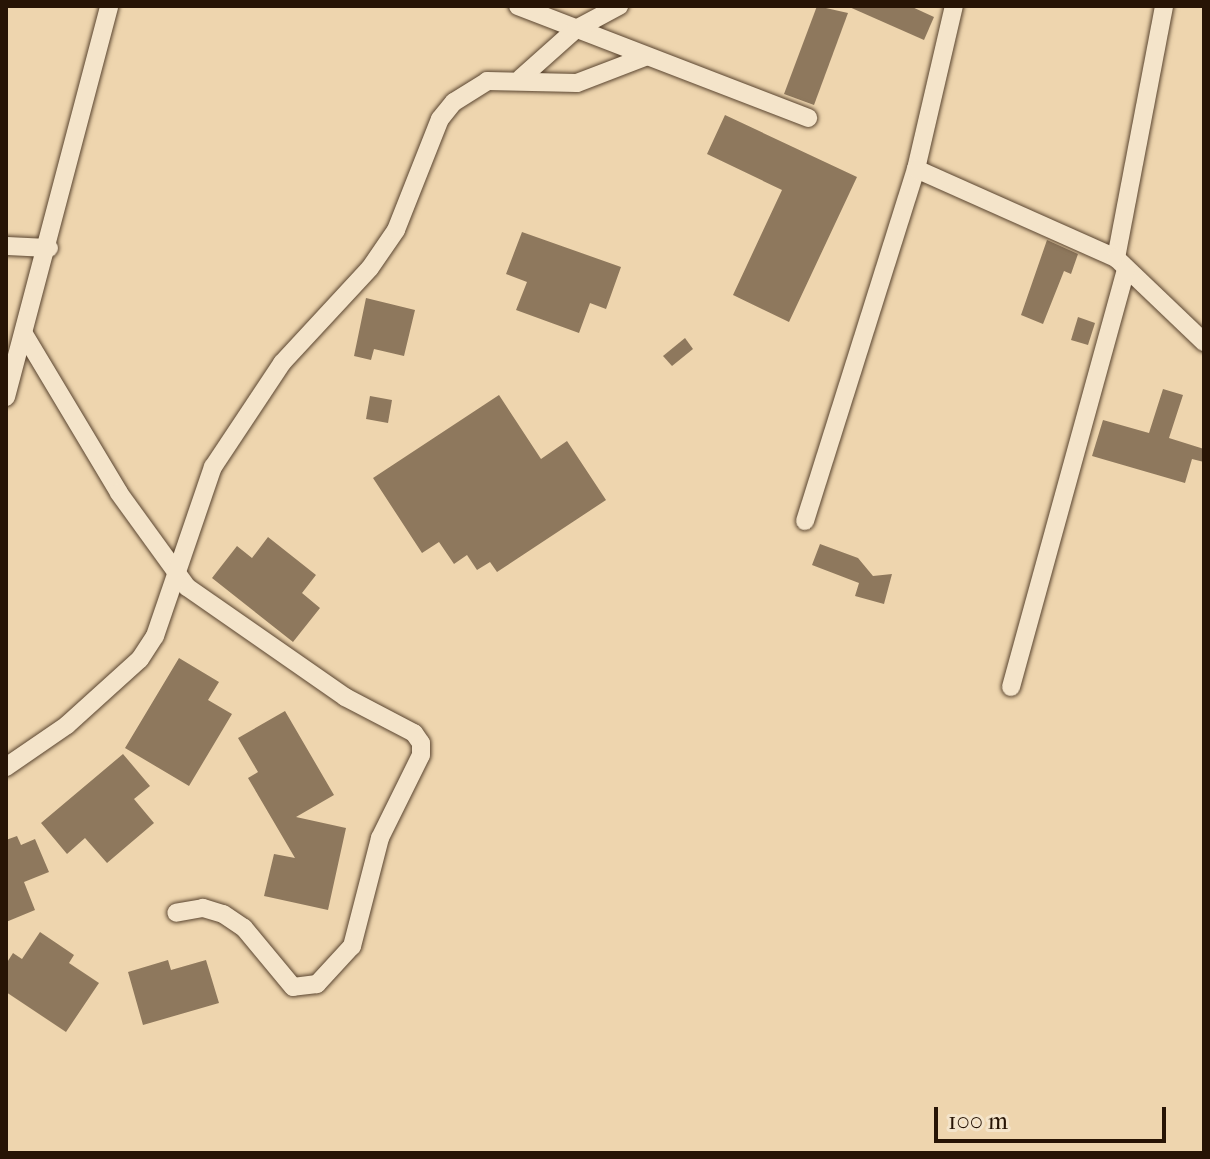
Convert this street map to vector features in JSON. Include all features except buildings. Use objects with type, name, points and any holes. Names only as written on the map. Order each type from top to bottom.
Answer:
[{"type":"street","points":[[518,6],[808,118]]},
{"type":"street","points":[[521,78],[576,29],[619,6]]},
{"type":"street","points":[[805,521],[916,169],[954,6]]},
{"type":"street","points":[[1011,687],[1121,264],[1164,6]]},
{"type":"street","points":[[6,397],[112,8]]},
{"type":"street","points":[[6,767],[67,725],[140,659],[159,626],[175,568],[213,467],[282,363],[370,268],[396,230],[440,119],[473,86],[521,78],[577,83],[645,57]]},
{"type":"street","points":[[916,169],[1121,264],[1204,342]]},
{"type":"street","points":[[6,246],[49,248]]},
{"type":"street","points":[[24,334],[119,493],[195,595],[345,697],[414,733],[421,755],[380,838],[352,946],[317,984],[293,987],[244,928],[223,914],[203,908],[176,913]]}]
